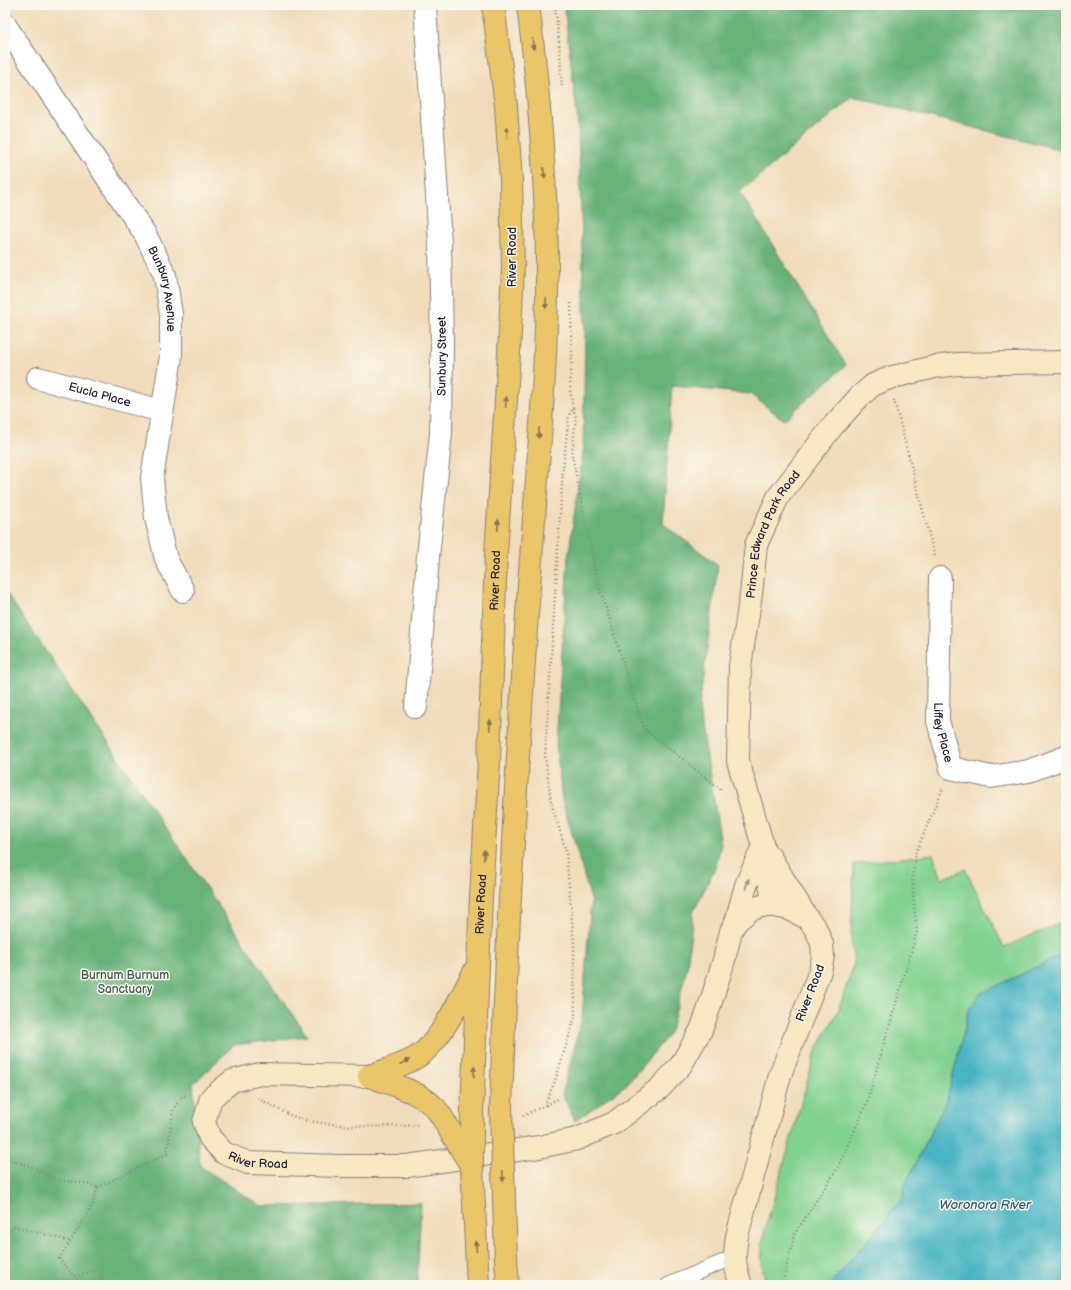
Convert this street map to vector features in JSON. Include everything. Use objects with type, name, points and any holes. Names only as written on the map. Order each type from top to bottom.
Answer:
[{"type":"main road","name":"River Road","points":[[478,1285],[472,1167],[472,1110],[489,761],[496,554],[513,267],[511,181],[506,106],[493,5]]},
{"type":"main road","points":[[508,1285],[505,1244],[501,1109],[504,990],[516,778],[536,486],[546,294],[546,203],[541,125],[528,5]]},
{"type":"main road","points":[[369,1076],[397,1066],[418,1056],[431,1044],[457,1005],[478,964]]},
{"type":"main road","points":[[369,1076],[408,1091],[427,1100],[434,1106],[432,1119],[472,1167]]},
{"type":"street","name":"Sunbury Street","points":[[416,707],[428,557],[442,433],[440,244],[426,5]]},
{"type":"street","name":"Bunbury Avenue","points":[[5,25],[11,48],[145,234],[165,275],[171,314],[171,356],[152,478],[156,518],[166,559],[183,591]]},
{"type":"street","name":"Prince Edward Park Road","points":[[774,906],[763,846],[738,761],[740,666],[751,594],[756,545],[778,497],[832,427],[859,397],[873,385],[889,378],[934,367],[958,364],[1066,362]]},
{"type":"street","name":"Eucla Place","points":[[38,378],[162,411]]},
{"type":"street","name":"Liffey Place","points":[[940,578],[938,721],[952,768],[990,777],[1029,771],[1066,757]]},
{"type":"street","points":[[763,846],[807,918]]},
{"type":"street","points":[[736,922],[746,885],[763,846]]},
{"type":"street","name":"River Road","points":[[212,1098],[204,1122],[210,1138],[224,1153],[248,1163],[339,1166],[407,1166],[539,1147],[577,1139],[614,1122],[660,1088],[681,1065],[701,1030],[724,960],[728,941],[736,922],[750,910],[761,906],[774,906],[789,909],[807,918],[816,929],[822,944],[823,957],[820,971],[780,1075],[736,1236],[734,1257],[736,1272],[741,1285]]},
{"type":"street","points":[[212,1098],[232,1081],[260,1074],[369,1076]]},
{"type":"lane","points":[[668,1285],[734,1257]]},
{"type":"path","points":[[554,5],[559,41],[562,95]]},
{"type":"path","points":[[571,294],[572,355],[570,390],[576,417],[572,455],[597,580],[644,729],[728,795]]},
{"type":"path","points":[[889,378],[940,578]]},
{"type":"path","points":[[545,1105],[556,1078],[574,1017],[574,944],[566,851],[551,802],[545,756],[563,468],[568,415],[573,408]]},
{"type":"path","points":[[782,1285],[795,1233],[837,1169],[866,1105],[917,932],[912,883],[916,852],[952,768]]},
{"type":"path","points":[[232,1081],[279,1110],[305,1120],[347,1126],[432,1119]]},
{"type":"path","points":[[5,1158],[37,1169],[56,1180],[79,1182],[98,1187],[167,1154],[173,1110],[182,1096],[212,1098]]},
{"type":"path","points":[[525,1115],[558,1099]]},
{"type":"path","points":[[98,1187],[92,1206],[82,1225],[59,1259],[74,1276],[98,1270],[105,1285]]},
{"type":"path","points":[[5,1234],[14,1226],[70,1241]]},
{"type":"green space","points":[[564,5],[1066,5],[1066,151],[853,97],[740,192],[846,365],[784,420],[750,394],[672,386],[663,524],[718,565],[699,708],[721,844],[716,866],[693,913],[687,968],[670,1033],[627,1084],[575,1121],[562,1094],[582,1017],[591,900],[562,799],[556,744],[568,559],[583,451],[585,330],[578,124]]},
{"type":"green space","name":"Burnum Burnum Sanctuary","points":[[5,591],[307,1036],[234,1045],[193,1084],[200,1166],[261,1206],[421,1203],[417,1285],[5,1285]]},
{"type":"green space","points":[[933,854],[942,879],[965,869],[1004,947],[1066,921],[1066,953],[980,994],[968,1010],[947,1099],[904,1187],[904,1197],[830,1285],[767,1285],[763,1271],[762,1259],[764,1233],[816,1051],[838,1011],[854,964],[851,937],[854,864]]},
{"type":"water","name":"Woronora River","points":[[1066,953],[1066,1285],[830,1285],[904,1197],[904,1187],[947,1099],[968,1010],[980,994]]}]
